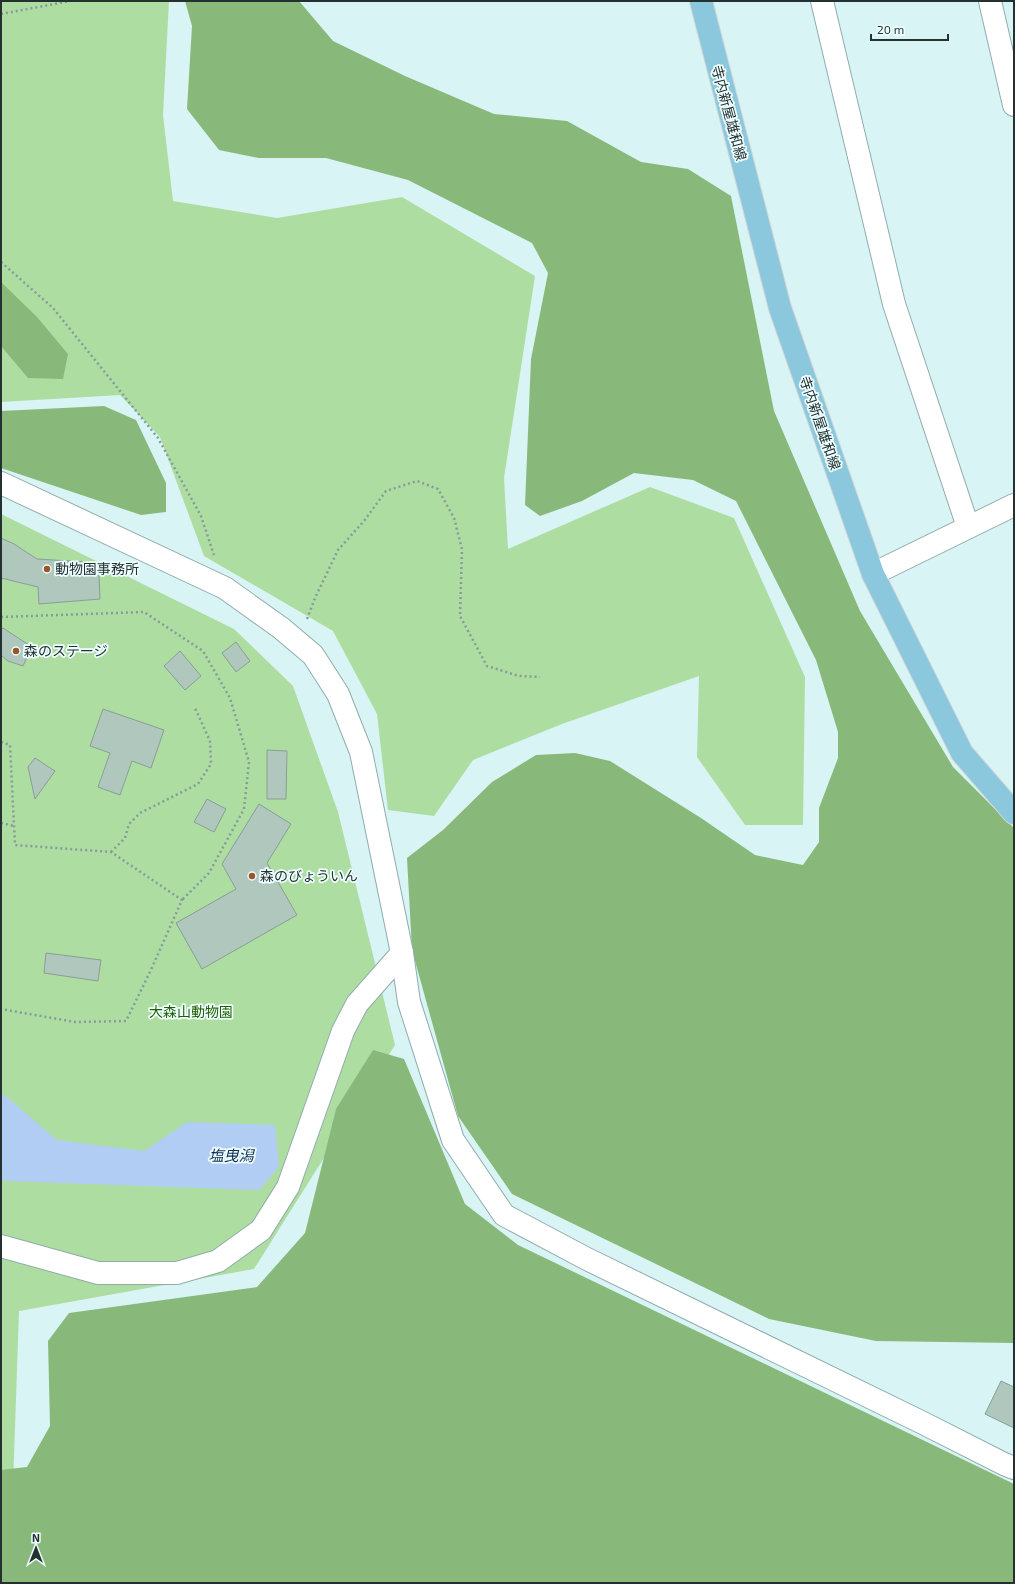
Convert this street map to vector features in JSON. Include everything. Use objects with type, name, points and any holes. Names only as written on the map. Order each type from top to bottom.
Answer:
[{"type":"main road","name":"寺内新屋雄和線","points":[[701,1],[780,308],[873,574],[962,753],[1014,813]]},
{"type":"street","points":[[822,1],[894,304],[968,527]]},
{"type":"street","points":[[990,1],[1014,105]]},
{"type":"street","points":[[1,483],[225,588],[281,628],[313,655],[338,694],[361,752],[402,953],[409,1002],[453,1140],[504,1215],[587,1259],[1014,1468]]},
{"type":"street","points":[[873,574],[1014,505]]},
{"type":"street","points":[[1,1246],[98,1273],[177,1273],[218,1261],[261,1230],[288,1187],[343,1031],[358,1004],[402,953]]},
{"type":"path","points":[[1,14],[70,1]]},
{"type":"path","points":[[1,262],[53,308],[158,438],[201,516],[225,588]]},
{"type":"path","points":[[298,642],[315,598],[338,550],[364,521],[386,491],[417,481],[438,489],[454,518],[462,549],[460,616],[487,666],[519,676],[540,677]]},
{"type":"path","points":[[1,617],[144,612],[203,651],[230,698],[249,762],[244,809],[209,873],[182,900],[126,1022],[75,1022],[1,1009]]},
{"type":"path","points":[[111,852],[125,838],[129,824],[140,813],[198,784],[211,764],[210,740],[195,708]]},
{"type":"path","points":[[1,742],[10,745],[15,845],[111,852],[182,900]]},
{"type":"path","points":[[1,823],[14,826]]},
{"type":"green space","points":[[1,1],[169,1],[163,115],[173,201],[277,218],[402,197],[535,276],[504,478],[508,549],[650,487],[734,518],[805,677],[803,825],[745,825],[697,757],[699,676],[562,724],[473,760],[434,816],[388,810],[377,714],[333,631],[204,556],[160,437],[120,395],[1,402]]},
{"type":"green space","points":[[185,1],[299,1],[333,41],[405,76],[494,114],[567,121],[641,162],[688,169],[731,196],[774,411],[860,611],[953,767],[1014,828],[1014,1343],[876,1341],[769,1319],[512,1194],[458,1116],[412,950],[407,858],[443,830],[492,782],[536,755],[575,753],[610,761],[701,818],[755,855],[803,865],[819,842],[819,808],[838,758],[838,732],[816,660],[736,501],[693,480],[634,473],[582,501],[540,516],[525,505],[531,359],[548,273],[532,243],[408,180],[326,158],[259,158],[219,150],[187,109],[192,26]]},
{"type":"green space","points":[[1,282],[37,317],[68,354],[63,379],[28,378],[1,346]]},
{"type":"green space","points":[[104,406],[136,420],[166,483],[166,512],[141,515],[1,468],[1,411]]},
{"type":"green space","name":"大森山動物園","points":[[1,514],[234,629],[293,686],[338,812],[395,1045],[254,1269],[19,1311],[13,1486],[1,1489]]},
{"type":"green space","points":[[373,1050],[404,1059],[465,1204],[518,1245],[1014,1484],[1014,1583],[1,1583],[1,1470],[27,1467],[50,1426],[48,1341],[69,1313],[257,1287],[305,1233],[336,1109]]},
{"type":"water","name":"塩曳潟","points":[[1,1092],[57,1140],[144,1151],[187,1122],[275,1125],[279,1167],[259,1190],[6,1181],[1,1179]]},
{"type":"building","name":"動物園事務所","points":[[1,538],[14,544],[37,559],[87,562],[99,575],[100,599],[39,604],[38,587],[1,578]]},
{"type":"building","name":"森のステージ","points":[[3,628],[32,647],[23,666],[8,661],[1,655],[1,630]]},
{"type":"building","points":[[236,642],[250,661],[236,672],[222,653]]},
{"type":"building","points":[[180,651],[201,676],[185,690],[164,666]]},
{"type":"building","points":[[103,709],[164,730],[151,768],[132,761],[120,795],[98,787],[110,753],[90,746]]},
{"type":"building","points":[[267,750],[287,751],[286,799],[267,799]]},
{"type":"building","points":[[35,758],[55,771],[35,799],[28,767]]},
{"type":"building","points":[[207,799],[226,809],[214,832],[194,822]]},
{"type":"building","name":"森のびょういん","points":[[259,804],[291,824],[267,863],[297,915],[202,969],[176,923],[236,889],[222,864]]},
{"type":"building","points":[[46,953],[101,960],[98,981],[44,973]]},
{"type":"building","points":[[1001,1381],[1014,1387],[1014,1428],[985,1414]]},
{"type":"place","name":"動物園事務所","points":[[47,569]]},
{"type":"place","name":"森のステージ","points":[[16,651]]},
{"type":"place","name":"森のびょういん","points":[[252,876]]}]
